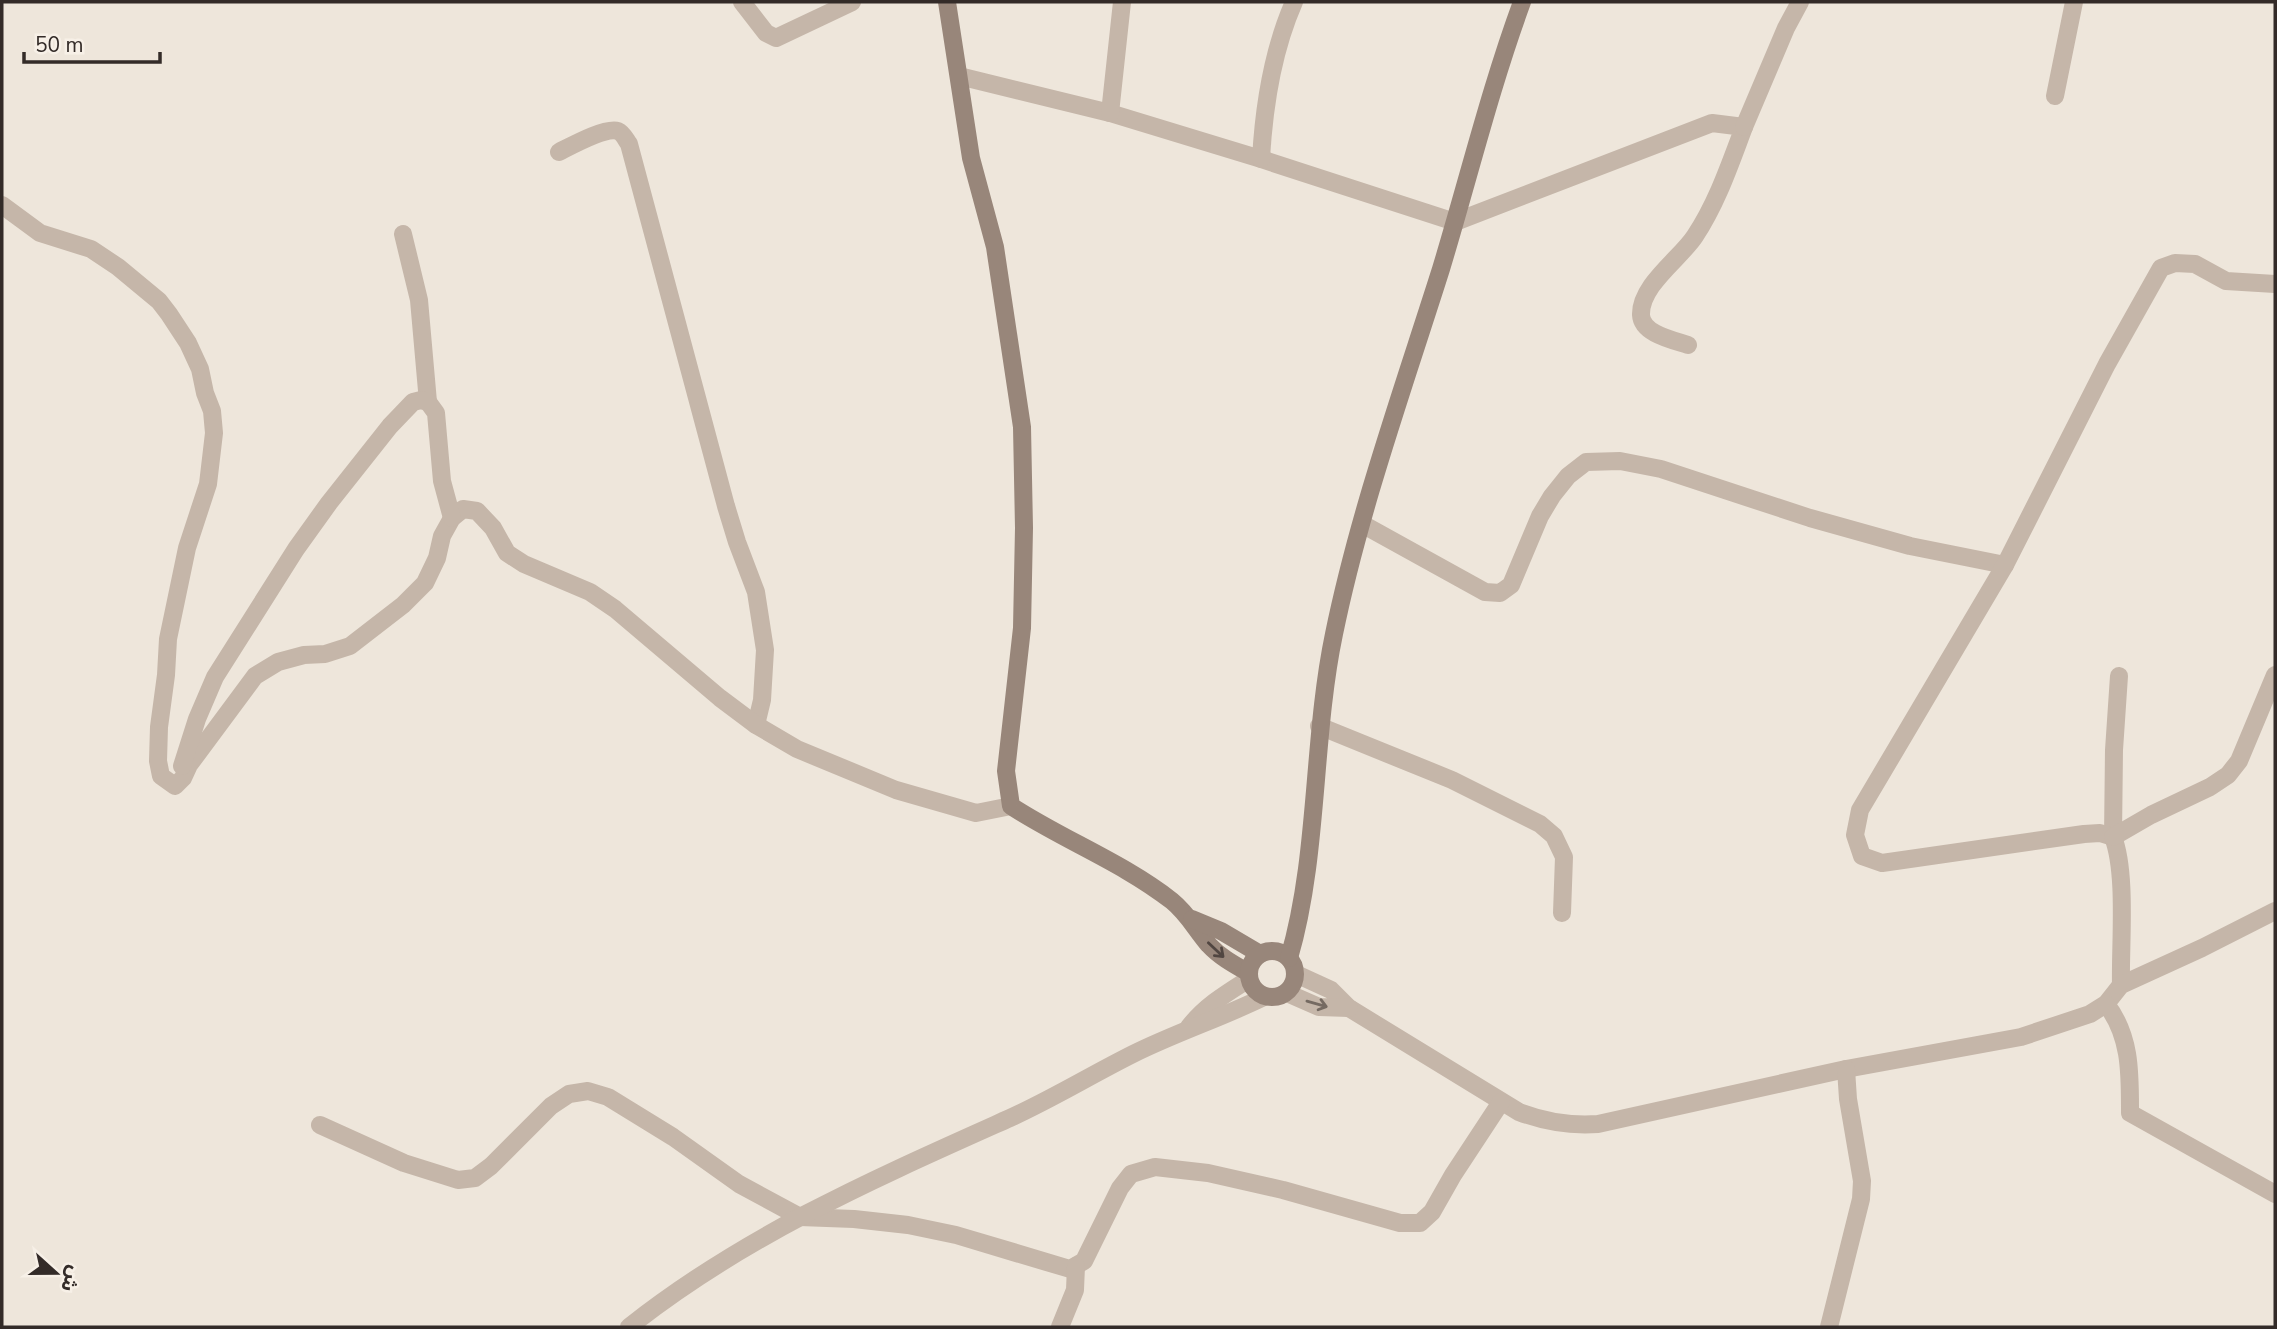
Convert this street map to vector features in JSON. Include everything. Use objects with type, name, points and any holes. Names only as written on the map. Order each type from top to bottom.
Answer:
[{"type":"street","points":[[742,2],[766,33],[776,38],[852,2]]},
{"type":"street","points":[[947,2],[971,158],[995,247],[1022,428],[1022,628],[1006,771],[1010,806]]},
{"type":"street","points":[[1110,113],[1122,2]]},
{"type":"street","points":[[1261,159],[1264,110],[1282,30],[1294,2]]},
{"type":"street","points":[[629,1327],[707,1269],[879,1176],[1013,1116],[1186,1030],[1264,997],[1280,997],[1287,993],[1293,984],[1292,966],[1309,843],[1322,694],[1334,634],[1362,524],[1455,222],[1499,66],[1522,2]]},
{"type":"street","points":[[1688,345],[1652,332],[1644,325],[1641,314],[1645,298],[1657,279],[1695,237],[1723,181],[1786,28],[1800,2]]},
{"type":"street","points":[[2055,96],[2074,2]]},
{"type":"street","points":[[959,76],[1110,113],[1455,222],[1713,123],[1744,127]]},
{"type":"street","points":[[559,152],[606,131],[617,131],[629,144],[726,506],[756,592],[765,650],[762,700],[756,724]]},
{"type":"street","points":[[2,205],[40,233],[91,249],[118,267],[159,301],[188,343],[200,369],[212,411],[214,433],[208,484],[187,548],[167,639],[166,676],[159,727],[158,761],[161,776],[175,786]]},
{"type":"street","points":[[403,234],[419,300],[428,402],[436,413],[442,481],[452,518]]},
{"type":"street","points":[[2113,838],[2100,833],[2084,834],[1882,863],[1862,856],[1855,835],[1860,810],[2005,565],[2107,364],[2161,268],[2175,263],[2195,264],[2226,281],[2275,284]]},
{"type":"street","points":[[175,786],[197,719],[215,677],[296,548],[390,426],[413,402],[428,402]]},
{"type":"street","points":[[1362,524],[1485,592],[1500,593],[1511,585],[1540,516],[1568,476],[1586,462],[1620,461],[1661,469],[1810,518],[1898,542],[2005,565]]},
{"type":"street","points":[[175,786],[255,676],[278,662],[304,655],[325,654],[350,646],[403,605],[425,583],[452,518],[463,509],[477,511],[493,528],[507,553],[524,564],[598,597],[720,698],[797,749],[896,790],[976,813],[1010,806],[1148,884],[1192,919],[1221,931],[1260,954]]},
{"type":"street","points":[[2113,838],[2228,775],[2238,761],[2275,675]]},
{"type":"street","points":[[2119,676],[2114,750],[2113,838],[2120,876],[2120,985]]},
{"type":"street","points":[[1320,726],[1452,780],[1540,824],[1554,836],[1564,856],[1562,913]]},
{"type":"street","points":[[1186,1030],[1208,1007],[1249,976],[1254,959],[1260,954],[1275,951],[1292,966],[1331,989],[1349,1008],[1519,1112],[1574,1126],[1598,1124],[1846,1069],[2021,1037],[2090,1014],[2106,1004],[2120,985],[2275,911]]},
{"type":"street","points":[[1192,919],[1210,946],[1249,976],[1254,990],[1264,997]]},
{"type":"street","points":[[1287,993],[1319,1007],[1349,1008]]},
{"type":"street","points":[[2106,1004],[2123,1032],[2130,1079],[2130,1113],[2275,1194]]},
{"type":"street","points":[[1829,1327],[1861,1199],[1846,1069]]},
{"type":"street","points":[[320,1125],[404,1163],[458,1180],[475,1178],[491,1166],[551,1106],[569,1094],[589,1091],[608,1097],[673,1137],[739,1184],[800,1217],[908,1225],[956,1235],[1070,1269],[1084,1261],[1120,1188],[1131,1174],[1155,1167],[1208,1173],[1283,1190],[1400,1223],[1420,1223],[1432,1212],[1501,1102]]},
{"type":"street","points":[[1060,1327],[1075,1290],[1076,1266]]}]
